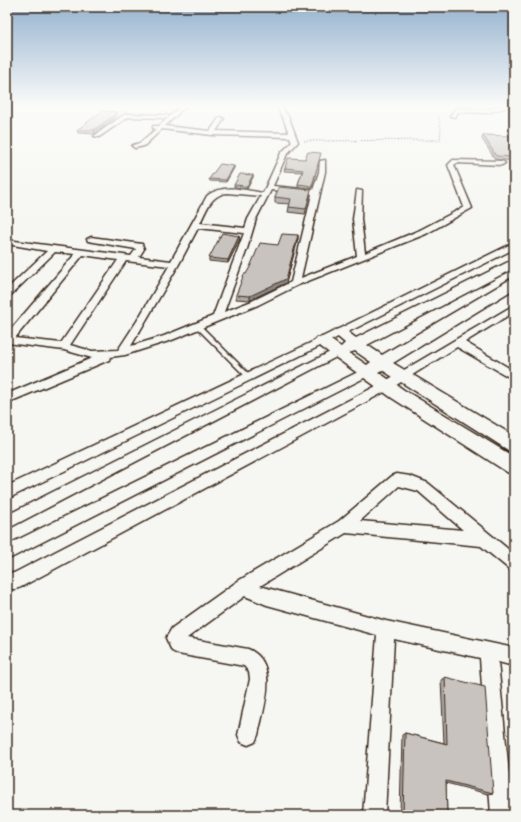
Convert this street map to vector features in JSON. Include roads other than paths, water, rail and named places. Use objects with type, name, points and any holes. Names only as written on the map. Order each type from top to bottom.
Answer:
[{"type":"street","points":[[137,144],[135,146],[142,146],[144,144]]},
{"type":"street","points":[[218,316],[252,218],[267,191],[284,153],[293,144]]},
{"type":"street","points":[[295,283],[322,172],[323,161]]},
{"type":"street","points":[[7,399],[116,354],[168,338],[218,316],[255,302],[295,283],[423,232],[468,208],[460,194],[457,176],[451,165],[455,161],[502,163]]},
{"type":"street","points":[[116,354],[175,264],[206,204],[214,194],[227,190],[316,192]]},
{"type":"street","points":[[359,192],[357,219],[360,258]]},
{"type":"street","points":[[195,225],[248,231]]},
{"type":"street","points":[[64,347],[129,258],[140,250],[139,246],[91,239]]},
{"type":"street","points":[[7,242],[80,253],[175,264]]},
{"type":"street","points":[[7,493],[340,333],[514,246]]},
{"type":"street","points":[[7,294],[53,249]]},
{"type":"street","points":[[8,340],[80,253]]},
{"type":"street","points":[[7,522],[514,263]]},
{"type":"street","points":[[7,552],[366,372],[514,283]]},
{"type":"street","points":[[7,581],[16,581],[386,386],[514,308]]},
{"type":"street","points":[[340,333],[401,376],[514,445]]},
{"type":"street","points":[[8,340],[64,347],[92,354],[116,354]]},
{"type":"street","points":[[322,341],[386,386],[514,467]]},
{"type":"street","points":[[457,342],[514,376]]},
{"type":"street","points":[[248,735],[259,679],[258,670],[255,663],[248,658],[178,645],[176,642],[178,634],[244,587],[344,526],[397,480],[410,482],[424,487],[514,564]]},
{"type":"street","points":[[344,526],[485,539]]},
{"type":"street","points":[[244,587],[267,597],[386,629],[514,657]]},
{"type":"street","points":[[374,815],[386,629]]},
{"type":"street","points":[[488,651],[502,815]]},
{"type":"lane","points":[[197,326],[248,376]]}]
